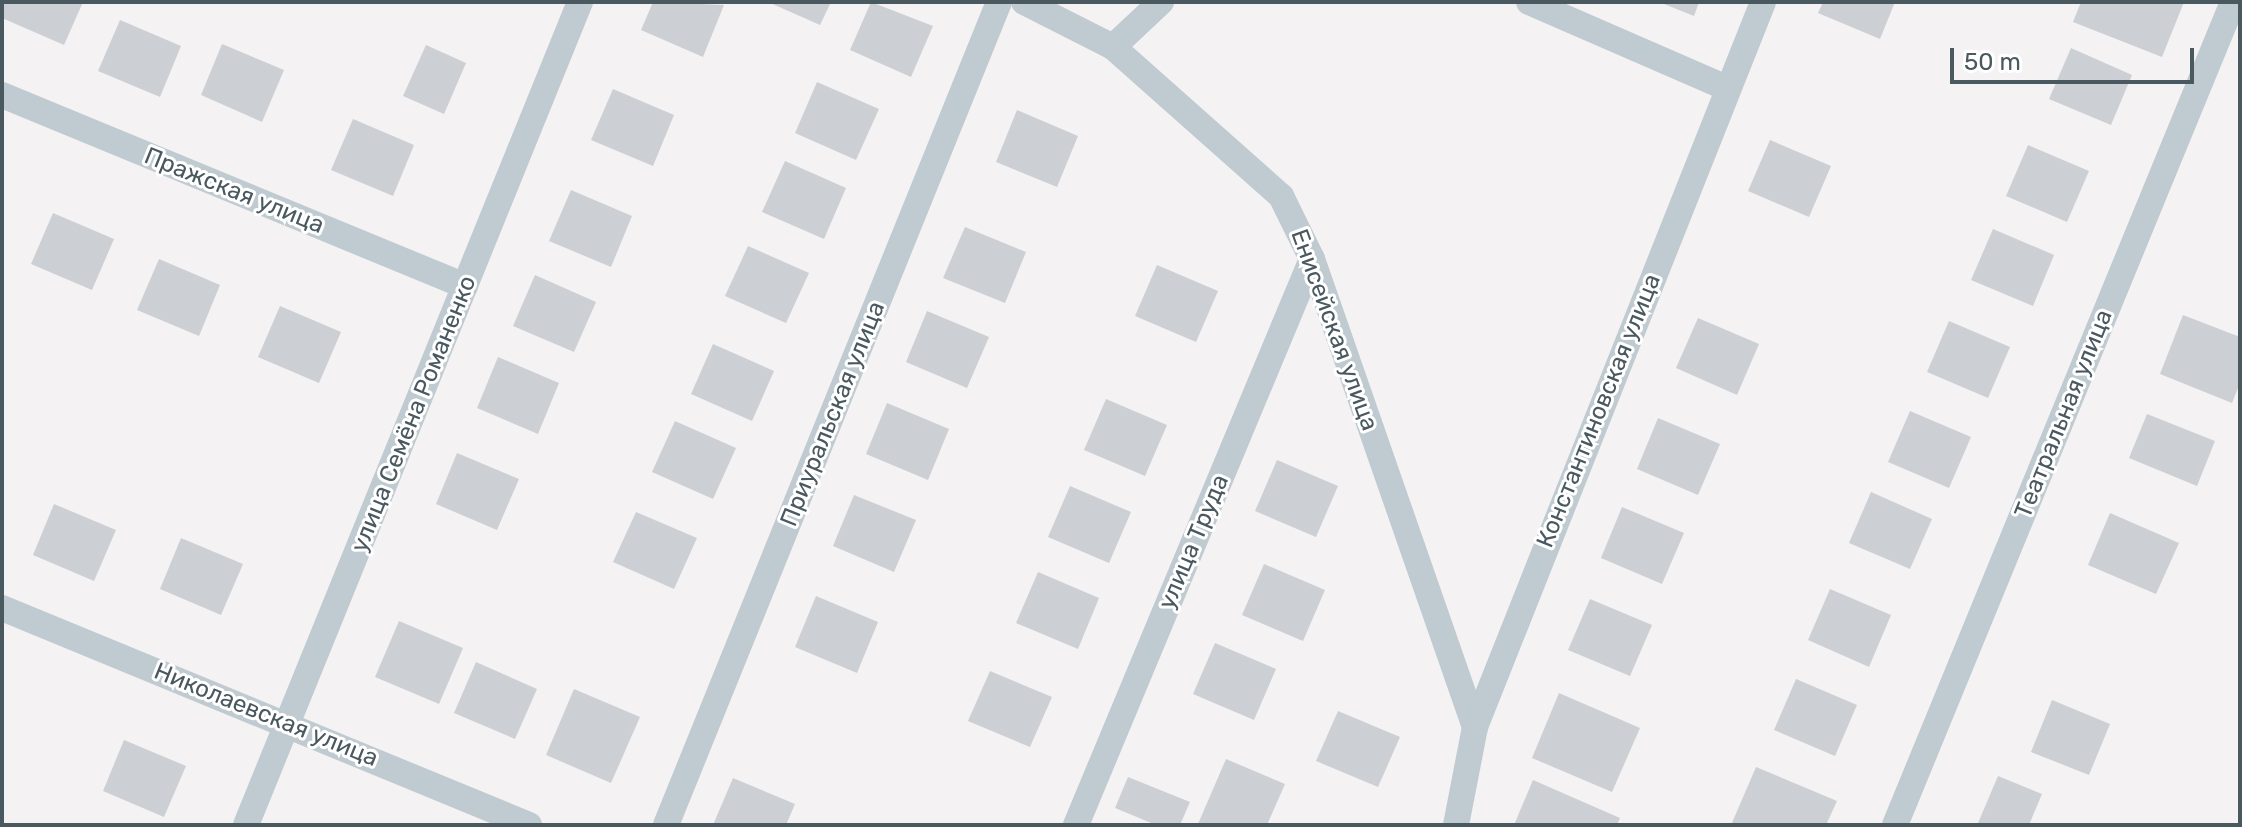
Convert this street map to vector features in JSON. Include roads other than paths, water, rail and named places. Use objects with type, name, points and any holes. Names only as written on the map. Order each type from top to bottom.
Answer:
[{"type":"street","name":"улица Семёна Романенко","points":[[246,825],[580,2]]},
{"type":"street","name":"Приуральская улица","points":[[666,825],[999,2]]},
{"type":"street","name":"Енисейская улица","points":[[1024,2],[1113,47],[1281,196],[1312,259],[1475,727]]},
{"type":"street","points":[[1113,47],[1161,2]]},
{"type":"street","points":[[1529,2],[1727,88]]},
{"type":"street","name":"Константиновская улица","points":[[1456,825],[1475,727],[1763,2]]},
{"type":"street","name":"Театральная улица","points":[[1895,825],[2232,18]]},
{"type":"street","name":"Пражская улица","points":[[2,95],[465,286]]},
{"type":"street","name":"улица Труда","points":[[1076,825],[1312,259]]},
{"type":"street","name":"Николаевская улица","points":[[2,608],[529,825]]}]
